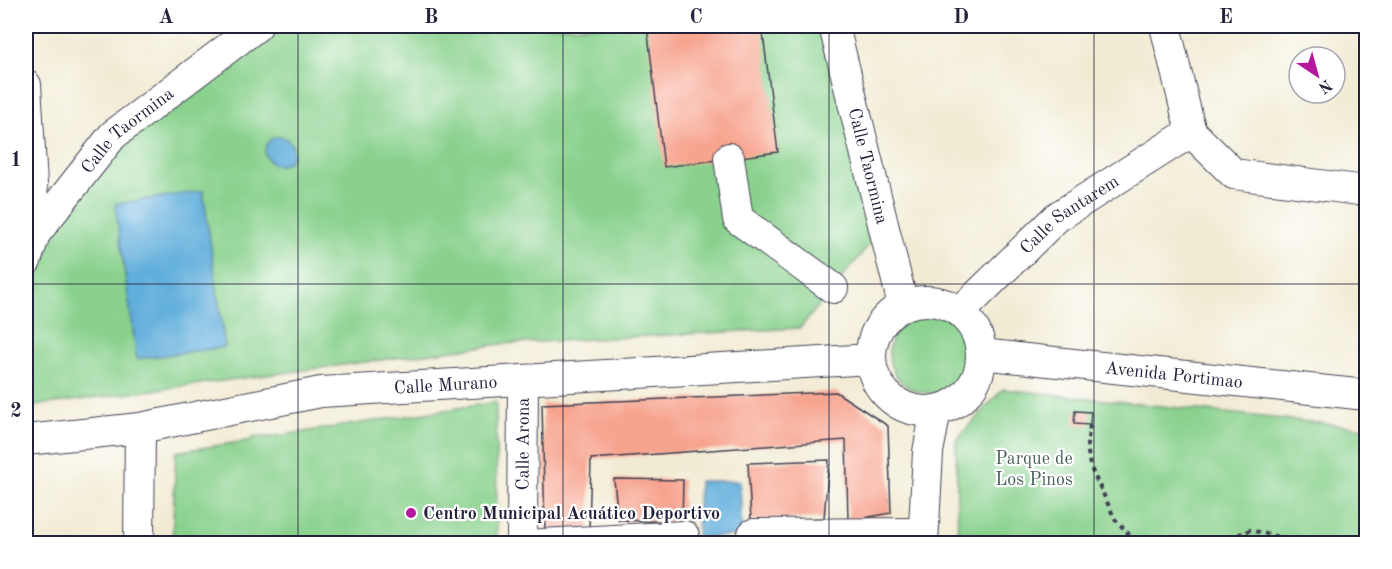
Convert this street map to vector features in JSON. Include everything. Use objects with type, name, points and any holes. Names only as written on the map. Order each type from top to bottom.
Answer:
[{"type":"street","name":"Calle Taormina","points":[[30,247],[112,135],[257,26]]},
{"type":"street","name":"Calle Taormina","points":[[834,26],[903,305]]},
{"type":"street","points":[[1165,26],[1191,132],[1234,174],[1366,191]]},
{"type":"street","points":[[26,85],[30,247]]},
{"type":"street","name":"Calle Santarem","points":[[960,312],[1057,217],[1191,132]]},
{"type":"street","points":[[729,158],[738,219],[833,288]]},
{"type":"street","points":[[918,301],[947,304],[960,312],[971,323],[978,338],[981,354],[977,376],[964,396],[951,405],[936,410],[917,410],[900,405],[885,393],[875,377],[871,359],[872,343],[878,327],[889,314],[903,305],[918,301]]},
{"type":"street","name":"Avenida Portimao","points":[[981,354],[1366,395]]},
{"type":"street","name":"Calle Murano","points":[[26,440],[140,428],[321,392],[871,359]]},
{"type":"street","name":"Calle Arona","points":[[522,543],[523,380]]},
{"type":"street","points":[[753,534],[832,534],[923,538],[928,452],[936,410]]},
{"type":"street","points":[[140,428],[140,543]]},
{"type":"street","points":[[542,543],[684,536]]},
{"type":"path","points":[[1090,425],[1087,445],[1090,466],[1115,519],[1138,543]]},
{"type":"path","points":[[1213,543],[1250,530],[1309,543]]},
{"type":"green space","points":[[286,26],[832,26],[870,244],[800,328],[501,344],[26,407],[26,299],[48,238],[119,144]]},
{"type":"green space","points":[[929,313],[944,316],[957,325],[966,338],[969,353],[966,368],[957,381],[944,390],[929,393],[914,390],[901,381],[892,368],[889,353],[892,338],[901,325],[914,316]]},
{"type":"green space","name":"Parque de Los Pinos","points":[[1003,389],[1366,428],[1366,543],[958,543],[956,440]]},
{"type":"green space","points":[[496,402],[497,543],[172,543],[176,452],[252,440],[252,437],[271,437]]},
{"type":"water","points":[[279,137],[289,141],[293,151],[289,161],[279,165],[269,161],[265,151],[269,141]]},
{"type":"water","points":[[203,191],[225,347],[137,359],[115,204]]},
{"type":"water","points":[[699,481],[740,481],[742,536],[697,537]]},
{"type":"building","points":[[647,26],[762,26],[778,152],[664,167]]},
{"type":"building","points":[[836,392],[888,426],[891,513],[848,521],[846,440],[591,459],[589,530],[545,532],[542,404]]},
{"type":"building","points":[[1075,411],[1091,412],[1090,425],[1074,424]]},
{"type":"building","points":[[829,460],[824,518],[751,521],[748,463]]},
{"type":"building","points":[[614,479],[683,480],[682,522],[618,520]]},
{"type":"place","name":"Centro Municipal Acuático Deportivo","points":[[411,513]]}]
